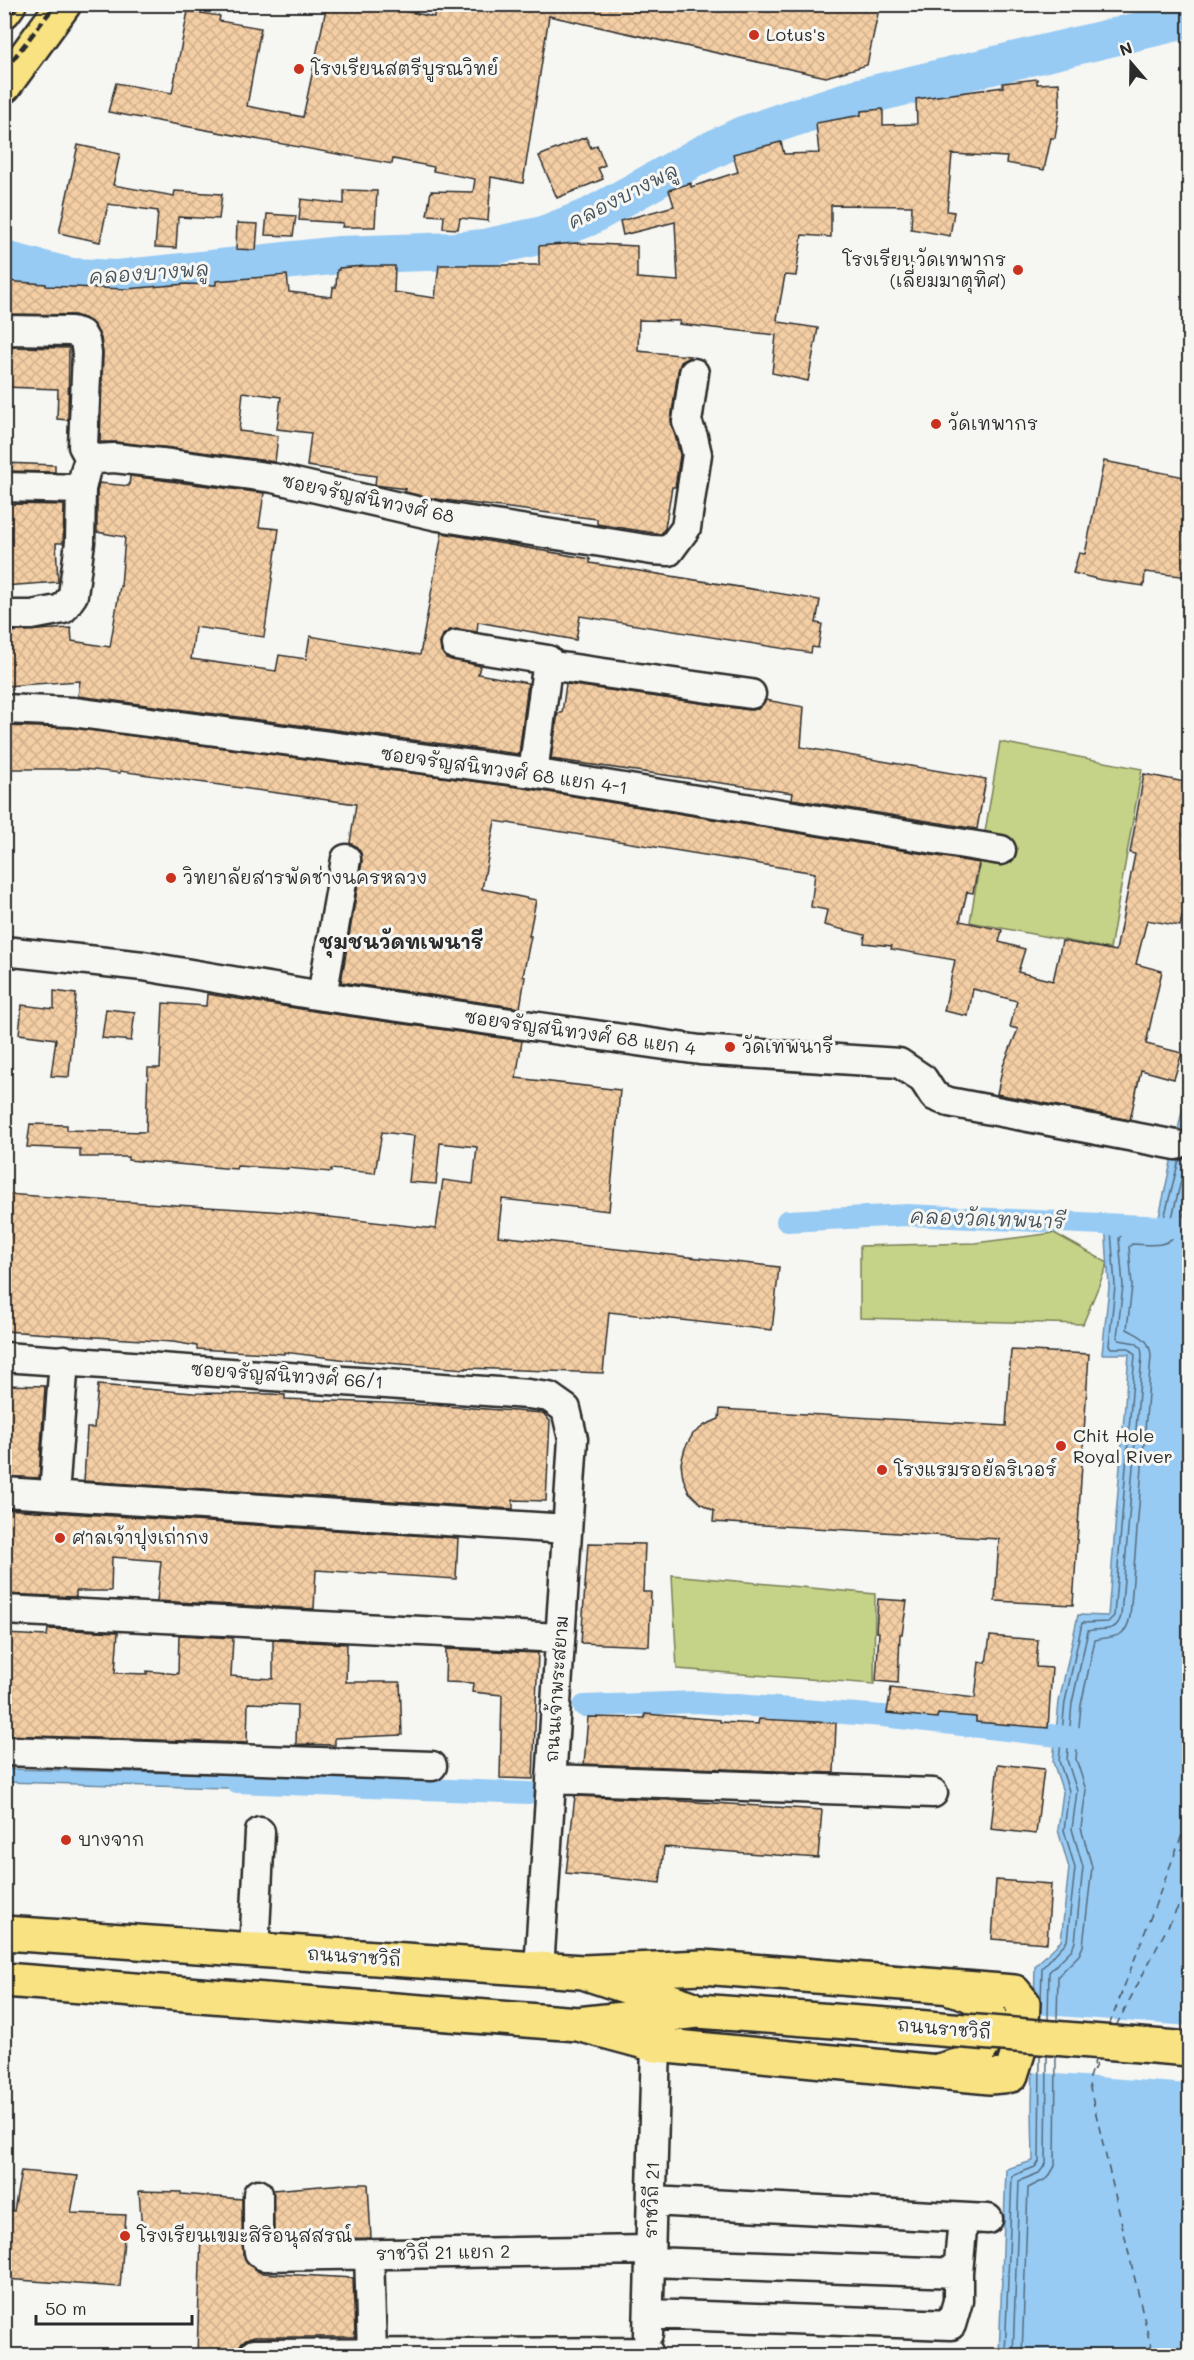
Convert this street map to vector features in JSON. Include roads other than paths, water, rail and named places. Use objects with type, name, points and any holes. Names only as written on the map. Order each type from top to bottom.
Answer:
[{"type":"main road","points":[[4,11],[9,4]]},
{"type":"main road","points":[[4,86],[64,4]]},
{"type":"main road","name":"ถนนราชวิถี","points":[[4,1933],[584,1972],[698,2011]]},
{"type":"main road","points":[[578,2024],[656,2045],[990,2077],[1011,2075],[1021,2043],[1023,2003],[1014,1992],[703,1966],[584,1972]]},
{"type":"main road","name":"ถนนราชวิถี","points":[[4,1980],[578,2024],[698,2011],[1190,2049]]},
{"type":"street","points":[[4,330],[71,331],[81,334],[87,353],[83,446],[92,462],[86,468],[81,489],[80,542],[73,595],[63,609],[32,615],[4,615]]},
{"type":"street","name":"ซอยจรัญสนิทวงศ์ 68","points":[[92,462],[96,459],[114,458],[273,478],[438,516],[641,549],[669,551],[686,528],[697,454],[687,422],[694,373]]},
{"type":"street","points":[[4,487],[81,489]]},
{"type":"street","points":[[456,645],[548,660],[533,773]]},
{"type":"street","points":[[547,665],[751,694]]},
{"type":"street","name":"ซอยจรัญสนิทวงศ์ 68 แยก 4-1","points":[[4,709],[73,712],[533,773],[1001,850]]},
{"type":"street","points":[[322,996],[346,859]]},
{"type":"street","name":"ซอยจรัญสนิทวงศ์ 68 แยก 4","points":[[4,951],[143,966],[322,996],[700,1050],[899,1063],[923,1079],[934,1096],[949,1102],[1176,1145]]},
{"type":"street","name":"ซอยจรัญสนิทวงศ์ 66/1","points":[[4,1357],[528,1394],[549,1397],[566,1410]]},
{"type":"street","points":[[54,1495],[64,1360]]},
{"type":"street","name":"ถนนเจ้าพระสยาม","points":[[538,1969],[573,1439],[566,1410]]},
{"type":"street","points":[[4,1492],[567,1529]]},
{"type":"street","points":[[4,1610],[560,1638]]},
{"type":"street","points":[[4,1751],[432,1766]]},
{"type":"street","points":[[551,1779],[933,1792]]},
{"type":"street","points":[[254,1951],[260,1832]]},
{"type":"street","name":"ราชวิถี 21","points":[[648,2354],[656,2045]]},
{"type":"street","name":"ราชวิถี 21 แยก 2","points":[[258,2194],[258,2245],[264,2256],[369,2254],[650,2256],[958,2273]]},
{"type":"street","points":[[649,2314],[948,2326],[955,2319],[958,2301],[958,2273],[975,2219],[652,2201]]},
{"type":"street","points":[[369,2254],[372,2353]]},
{"type":"street","points":[[254,2354],[648,2354]]},
{"type":"water","points":[[1189,1079],[1189,2355],[999,2356],[1006,2169],[1033,2161],[1035,1966],[1061,1941],[1069,1868],[1058,1830],[1063,1792],[1053,1762],[1059,1702],[1078,1615],[1108,1616],[1129,1354],[1102,1354],[1109,1287],[1105,1221],[1158,1222]]},
{"type":"water","points":[[5,1769],[267,1775],[267,1789],[5,1782]]},
{"type":"waterway","name":"คลองบางพลู","points":[[4,260],[71,277],[117,279],[340,255],[484,248],[543,235],[589,217],[697,157],[743,135],[790,119],[856,98],[1190,19]]},
{"type":"waterway","name":"คลองวัดเทพนารี","points":[[787,1221],[907,1215],[1190,1228]]},
{"type":"waterway","points":[[584,1706],[697,1702],[883,1716],[1085,1739]]},
{"type":"waterway","points":[[237,1782],[529,1793]]},
{"type":"railway","points":[[4,23],[19,4]]},
{"type":"railway","points":[[4,71],[56,4]]},
{"type":"place","name":"Lotus's","points":[[754,35]]},
{"type":"place","name":"โรงเรียนสตรีบูรณวิทย์","points":[[299,69]]},
{"type":"place","name":"โรงเรียนวัดเทพากร (เลี่ยมมาตุทิศ)","points":[[1018,270]]},
{"type":"place","name":"วัดเทพากร","points":[[936,424]]},
{"type":"place","name":"วิทยาลัยสารพัดช่างนครหลวง","points":[[171,878]]},
{"type":"place","name":"วัดเทพนารี","points":[[730,1047]]},
{"type":"place","name":"Chit Hole Royal River","points":[[1061,1446]]},
{"type":"place","name":"โรงแรมรอยัลริเวอร์","points":[[882,1470]]},
{"type":"place","name":"ศาลเจ้าปุงเถ่ากง","points":[[60,1538]]},
{"type":"place","name":"บางจาก","points":[[66,1840]]},
{"type":"place","name":"โรงเรียนเขมะสิริอนุสสรณ์","points":[[125,2236]]},
{"type":"district","name":"ชุมชนวัดทเพนารี","points":[[401,942]]}]
